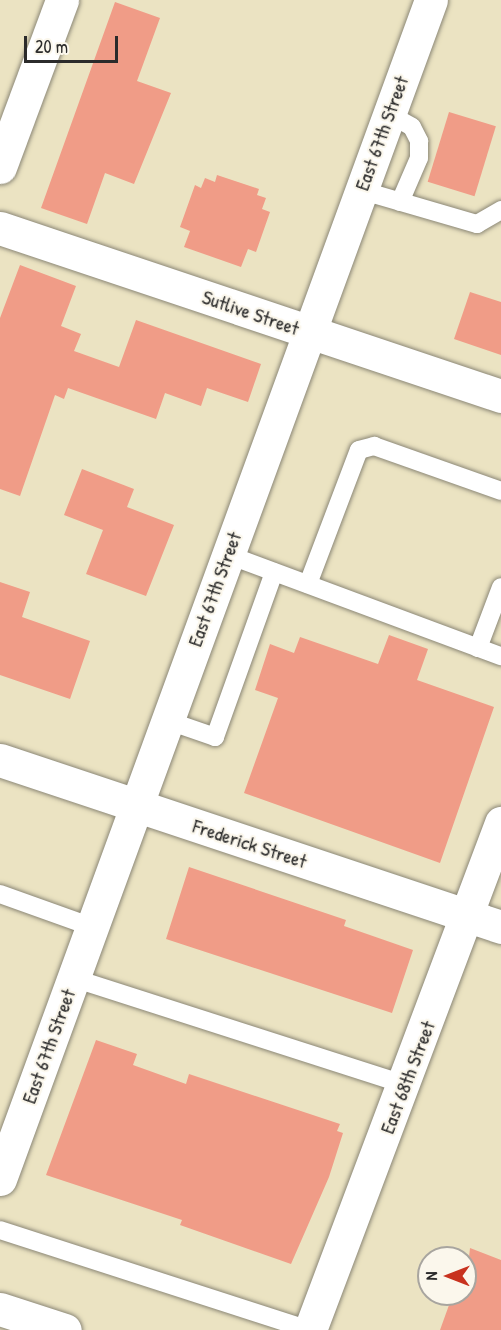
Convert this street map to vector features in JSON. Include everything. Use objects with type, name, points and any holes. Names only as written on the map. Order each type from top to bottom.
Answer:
[{"type":"street","points":[[0,165],[62,0]]},
{"type":"street","name":"East 67th Street","points":[[0,1179],[307,331],[431,0]]},
{"type":"street","name":"Sutlive Street","points":[[0,228],[501,396]]},
{"type":"street","name":"Frederick Street","points":[[0,760],[501,927]]},
{"type":"street","name":"East 68th Street","points":[[310,1330],[468,916],[495,862],[501,823]]},
{"type":"street","points":[[0,1309],[65,1330]]},
{"type":"lane","points":[[388,114],[412,127],[419,141],[419,158],[400,201]]},
{"type":"lane","points":[[360,190],[477,224],[501,210]]},
{"type":"lane","points":[[308,584],[358,450],[374,446],[501,491]]},
{"type":"lane","points":[[226,554],[501,657]]},
{"type":"lane","points":[[166,720],[214,737],[274,572]]},
{"type":"lane","points":[[478,648],[501,587]]},
{"type":"lane","points":[[0,894],[92,927]]},
{"type":"lane","points":[[73,978],[404,1084]]},
{"type":"lane","points":[[0,1230],[310,1330]]},
{"type":"building","points":[[115,2],[160,18],[137,81],[171,93],[134,184],[105,173],[87,224],[41,208]]},
{"type":"building","points":[[449,112],[496,126],[475,196],[428,182]]},
{"type":"building","points":[[217,175],[259,189],[257,195],[266,198],[262,209],[270,212],[256,252],[248,249],[241,267],[184,247],[190,231],[180,227],[195,185],[201,188],[205,178],[215,182]]},
{"type":"building","points":[[20,265],[76,286],[61,326],[81,334],[74,351],[119,367],[136,320],[261,364],[248,402],[207,388],[201,406],[165,393],[156,419],[68,388],[64,399],[55,395],[20,496],[0,489],[0,318]]},
{"type":"building","points":[[470,292],[501,302],[501,355],[454,339]]},
{"type":"building","points":[[82,469],[134,489],[127,507],[174,525],[146,596],[86,574],[103,530],[64,515]]},
{"type":"building","points":[[0,582],[30,592],[22,617],[90,641],[70,699],[0,675]]},
{"type":"building","points":[[389,635],[428,649],[417,680],[494,707],[440,863],[244,793],[278,698],[255,690],[270,644],[294,653],[300,637],[378,664]]},
{"type":"building","points":[[189,867],[346,920],[344,926],[413,950],[392,1013],[166,939]]},
{"type":"building","points":[[96,1040],[137,1054],[133,1065],[186,1084],[189,1074],[340,1124],[337,1131],[343,1133],[329,1177],[291,1264],[180,1225],[182,1220],[46,1175]]},
{"type":"building","points":[[477,1251],[501,1260],[501,1330],[440,1330],[449,1306],[477,1306]]}]
